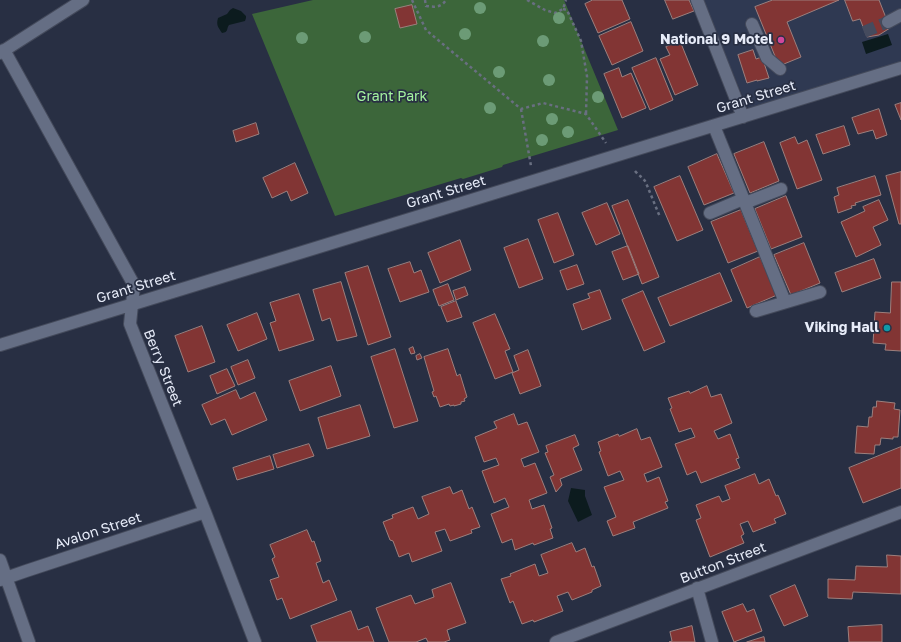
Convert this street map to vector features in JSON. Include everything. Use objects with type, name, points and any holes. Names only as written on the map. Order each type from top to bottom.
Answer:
[{"type":"street","points":[[2,51],[83,0]]},
{"type":"street","points":[[696,0],[743,117]]},
{"type":"street","points":[[888,22],[901,15]]},
{"type":"street","points":[[752,24],[766,58],[780,69]]},
{"type":"street","name":"Berry Street","points":[[2,51],[134,285],[130,324],[255,642]]},
{"type":"street","name":"Grant Street","points":[[0,345],[901,68]]},
{"type":"street","points":[[714,126],[785,302]]},
{"type":"street","points":[[710,213],[781,189]]},
{"type":"street","points":[[756,311],[820,292]]},
{"type":"street","name":"Avalon Street","points":[[3,579],[205,512]]},
{"type":"street","name":"Button Street","points":[[556,642],[901,512]]},
{"type":"street","points":[[0,560],[3,579],[29,642]]},
{"type":"street","points":[[697,588],[712,642]]},
{"type":"path","points":[[412,0],[426,30],[521,108],[532,166]]},
{"type":"path","points":[[425,0],[426,6],[437,7],[446,2],[446,0]]},
{"type":"path","points":[[527,0],[545,10],[555,13],[563,9],[566,0]]},
{"type":"path","points":[[563,9],[567,10],[581,41],[587,76],[586,114],[606,143]]},
{"type":"path","points":[[521,108],[543,103],[586,114]]},
{"type":"path","points":[[635,171],[644,179],[660,217]]},
{"type":"shaded area","points":[[701,0],[901,0],[901,68],[751,115]]},
{"type":"shaded area","points":[[233,8],[241,11],[246,16],[245,21],[229,25],[226,31],[222,33],[218,26],[218,18],[227,14]]},
{"type":"shaded area","points":[[888,34],[892,45],[866,54],[862,42]]},
{"type":"shaded area","points":[[571,488],[585,490],[585,496],[592,515],[578,522],[568,501]]},
{"type":"green space","name":"Grant Park","points":[[313,0],[564,0],[618,130],[503,165],[502,167],[463,179],[461,178],[335,216],[252,14]]},
{"type":"building","points":[[593,0],[622,0],[630,19],[598,33],[585,4]]},
{"type":"building","points":[[665,0],[689,0],[694,11],[673,19]]},
{"type":"building","name":"National 9 Motel","points":[[773,0],[839,0],[787,22],[801,57],[779,66],[755,7]]},
{"type":"building","points":[[845,0],[879,0],[890,28],[879,35],[867,37],[860,19],[853,21]]},
{"type":"building","points":[[412,5],[417,24],[400,28],[395,9]]},
{"type":"building","points":[[631,22],[643,51],[612,65],[599,36]]},
{"type":"building","points":[[680,41],[698,85],[675,95],[660,59],[670,55],[666,47]]},
{"type":"building","points":[[753,50],[756,59],[762,57],[769,78],[747,83],[738,55]]},
{"type":"building","points":[[656,58],[673,100],[650,110],[632,68]]},
{"type":"building","points":[[619,68],[622,77],[631,73],[646,108],[622,118],[604,74]]},
{"type":"building","points":[[901,103],[901,120],[895,105]]},
{"type":"building","points":[[879,109],[887,135],[876,139],[873,130],[858,134],[852,118]]},
{"type":"building","points":[[256,123],[259,134],[236,142],[233,131]]},
{"type":"building","points":[[844,126],[850,145],[823,154],[816,135]]},
{"type":"building","points":[[795,137],[798,144],[807,140],[822,180],[797,189],[780,143]]},
{"type":"building","points":[[764,142],[779,181],[750,193],[734,154]]},
{"type":"building","points":[[717,154],[734,193],[704,205],[688,167]]},
{"type":"building","points":[[295,163],[308,193],[291,201],[287,191],[272,198],[263,178]]},
{"type":"building","points":[[901,172],[901,224],[899,224],[886,176]]},
{"type":"building","points":[[680,176],[703,230],[677,241],[654,187]]},
{"type":"building","points":[[875,176],[881,195],[855,203],[856,205],[851,206],[852,208],[838,213],[834,197],[839,195],[837,188]]},
{"type":"building","points":[[786,196],[802,237],[771,249],[755,209]]},
{"type":"building","points":[[628,200],[659,277],[642,284],[612,206]]},
{"type":"building","points":[[879,200],[888,220],[873,227],[881,245],[856,257],[841,222],[865,211],[863,207]]},
{"type":"building","points":[[607,203],[620,234],[596,245],[582,213]]},
{"type":"building","points":[[741,210],[758,251],[728,263],[711,222]]},
{"type":"building","points":[[558,213],[574,255],[554,263],[538,220]]},
{"type":"building","points":[[528,239],[543,279],[519,288],[504,248]]},
{"type":"building","points":[[460,240],[471,270],[440,283],[428,253]]},
{"type":"building","points":[[804,243],[820,283],[791,295],[774,255]]},
{"type":"building","points":[[628,246],[639,274],[623,280],[612,252]]},
{"type":"building","points":[[760,257],[777,295],[747,308],[731,270]]},
{"type":"building","points":[[874,259],[881,278],[842,292],[835,273]]},
{"type":"building","points":[[410,262],[414,273],[421,270],[429,292],[400,302],[388,269]]},
{"type":"building","points":[[577,265],[584,284],[567,290],[560,271]]},
{"type":"building","points":[[368,266],[391,337],[368,345],[345,273]]},
{"type":"building","points":[[720,273],[732,301],[670,326],[658,298]]},
{"type":"building","points":[[341,282],[357,336],[337,341],[330,318],[322,321],[313,290]]},
{"type":"building","name":"Viking Hall","points":[[892,282],[901,282],[901,351],[885,350],[886,344],[873,343],[875,312],[890,313]]},
{"type":"building","points":[[448,284],[454,300],[439,306],[433,290]]},
{"type":"building","points":[[465,287],[468,295],[456,300],[453,291]]},
{"type":"building","points":[[600,290],[611,319],[582,330],[573,304],[590,298],[588,294]]},
{"type":"building","points":[[643,291],[665,342],[644,351],[622,300]]},
{"type":"building","points":[[299,294],[314,340],[279,351],[270,323],[276,321],[270,303]]},
{"type":"building","points":[[456,301],[462,317],[447,322],[441,307]]},
{"type":"building","points":[[257,313],[267,339],[238,351],[227,325]]},
{"type":"building","points":[[495,314],[510,349],[505,351],[513,372],[495,379],[473,323]]},
{"type":"building","points":[[202,326],[215,362],[188,372],[175,336]]},
{"type":"building","points":[[413,347],[415,353],[411,354],[409,349]]},
{"type":"building","points":[[395,349],[418,421],[394,428],[371,357]]},
{"type":"building","points":[[448,349],[457,376],[460,374],[467,397],[464,399],[465,401],[461,402],[461,404],[450,406],[449,404],[440,407],[436,396],[434,397],[432,392],[434,391],[424,357]]},
{"type":"building","points":[[528,350],[541,386],[520,394],[512,373],[519,370],[514,356]]},
{"type":"building","points":[[420,354],[422,358],[417,360],[416,356]]},
{"type":"building","points":[[248,360],[255,378],[238,385],[231,367]]},
{"type":"building","points":[[331,366],[341,396],[300,411],[289,381]]},
{"type":"building","points":[[227,369],[235,386],[217,394],[210,376]]},
{"type":"building","points":[[707,386],[711,397],[721,394],[732,423],[714,431],[718,439],[730,434],[739,458],[736,459],[740,468],[701,483],[696,471],[687,475],[675,444],[695,437],[691,428],[679,432],[670,409],[672,408],[668,398],[689,391],[690,393]]},
{"type":"building","points":[[236,390],[240,399],[255,392],[267,420],[232,435],[225,419],[211,425],[202,405]]},
{"type":"building","points":[[877,401],[895,403],[894,409],[900,410],[898,437],[893,437],[893,439],[881,438],[880,445],[875,445],[874,454],[855,453],[857,426],[868,427],[869,417],[872,417],[873,407],[876,407]]},
{"type":"building","points":[[360,405],[370,436],[327,449],[318,418]]},
{"type":"building","points":[[514,414],[518,425],[527,422],[539,452],[521,459],[524,467],[535,463],[547,493],[529,500],[532,509],[544,505],[552,528],[550,529],[553,538],[534,545],[533,543],[515,550],[512,539],[502,543],[491,514],[509,507],[505,498],[494,503],[482,471],[499,465],[496,458],[484,462],[475,437],[497,428],[494,422]]},
{"type":"building","points":[[637,429],[641,440],[650,437],[662,467],[644,474],[647,482],[659,477],[668,501],[665,502],[668,508],[633,522],[635,528],[613,536],[607,521],[616,517],[604,487],[624,480],[620,471],[608,476],[599,452],[601,451],[598,442],[618,434],[619,436]]},
{"type":"building","points":[[575,435],[579,445],[573,448],[582,470],[560,479],[562,485],[556,492],[550,477],[554,475],[545,453],[548,452],[546,446]]},
{"type":"building","points":[[309,444],[314,456],[277,468],[273,455]]},
{"type":"building","points":[[901,447],[901,488],[863,503],[849,468]]},
{"type":"building","points":[[270,456],[274,469],[237,480],[233,468]]},
{"type":"building","points":[[755,474],[759,484],[769,479],[786,514],[774,519],[776,523],[753,532],[748,521],[740,524],[744,534],[741,536],[744,543],[710,557],[696,520],[701,518],[696,505],[719,496],[722,502],[730,499],[725,486]]},
{"type":"building","points":[[450,487],[453,494],[462,490],[469,509],[472,507],[480,527],[471,530],[472,533],[450,541],[445,529],[435,532],[442,551],[412,562],[409,553],[399,557],[383,522],[393,518],[392,515],[413,507],[418,519],[429,514],[422,497]]},
{"type":"building","points":[[307,530],[312,542],[314,541],[321,561],[316,563],[323,583],[329,580],[337,600],[290,619],[282,598],[277,600],[270,580],[279,577],[272,559],[275,557],[270,545]]},
{"type":"building","points":[[572,543],[576,552],[585,548],[592,567],[594,566],[601,586],[592,590],[592,592],[572,600],[568,592],[557,596],[563,611],[534,622],[533,620],[522,624],[513,601],[510,603],[501,579],[511,576],[510,574],[535,564],[539,576],[548,573],[541,555]]},
{"type":"building","points":[[887,555],[901,556],[901,594],[853,592],[852,599],[828,598],[828,579],[855,580],[856,566],[887,567]]},
{"type":"building","points":[[451,583],[466,623],[447,630],[450,640],[444,642],[428,642],[426,638],[416,642],[389,642],[376,608],[411,595],[415,604],[434,597],[432,590]]},
{"type":"building","points":[[795,585],[808,616],[784,626],[770,596]]},
{"type":"building","points":[[743,604],[747,612],[754,609],[762,631],[734,642],[722,612]]},
{"type":"building","points":[[351,611],[358,630],[368,626],[374,642],[317,642],[311,626]]},
{"type":"building","points":[[882,625],[882,642],[849,642],[848,627]]},
{"type":"building","points":[[692,626],[695,642],[669,642],[672,641],[670,632]]},
{"type":"building","points":[[764,637],[765,642],[747,642]]},
{"type":"tunnel","points":[[864,32],[888,22]]},
{"type":"place","name":"National 9 Motel","points":[[781,40]]},
{"type":"place","name":"Viking Hall","points":[[887,328]]}]
